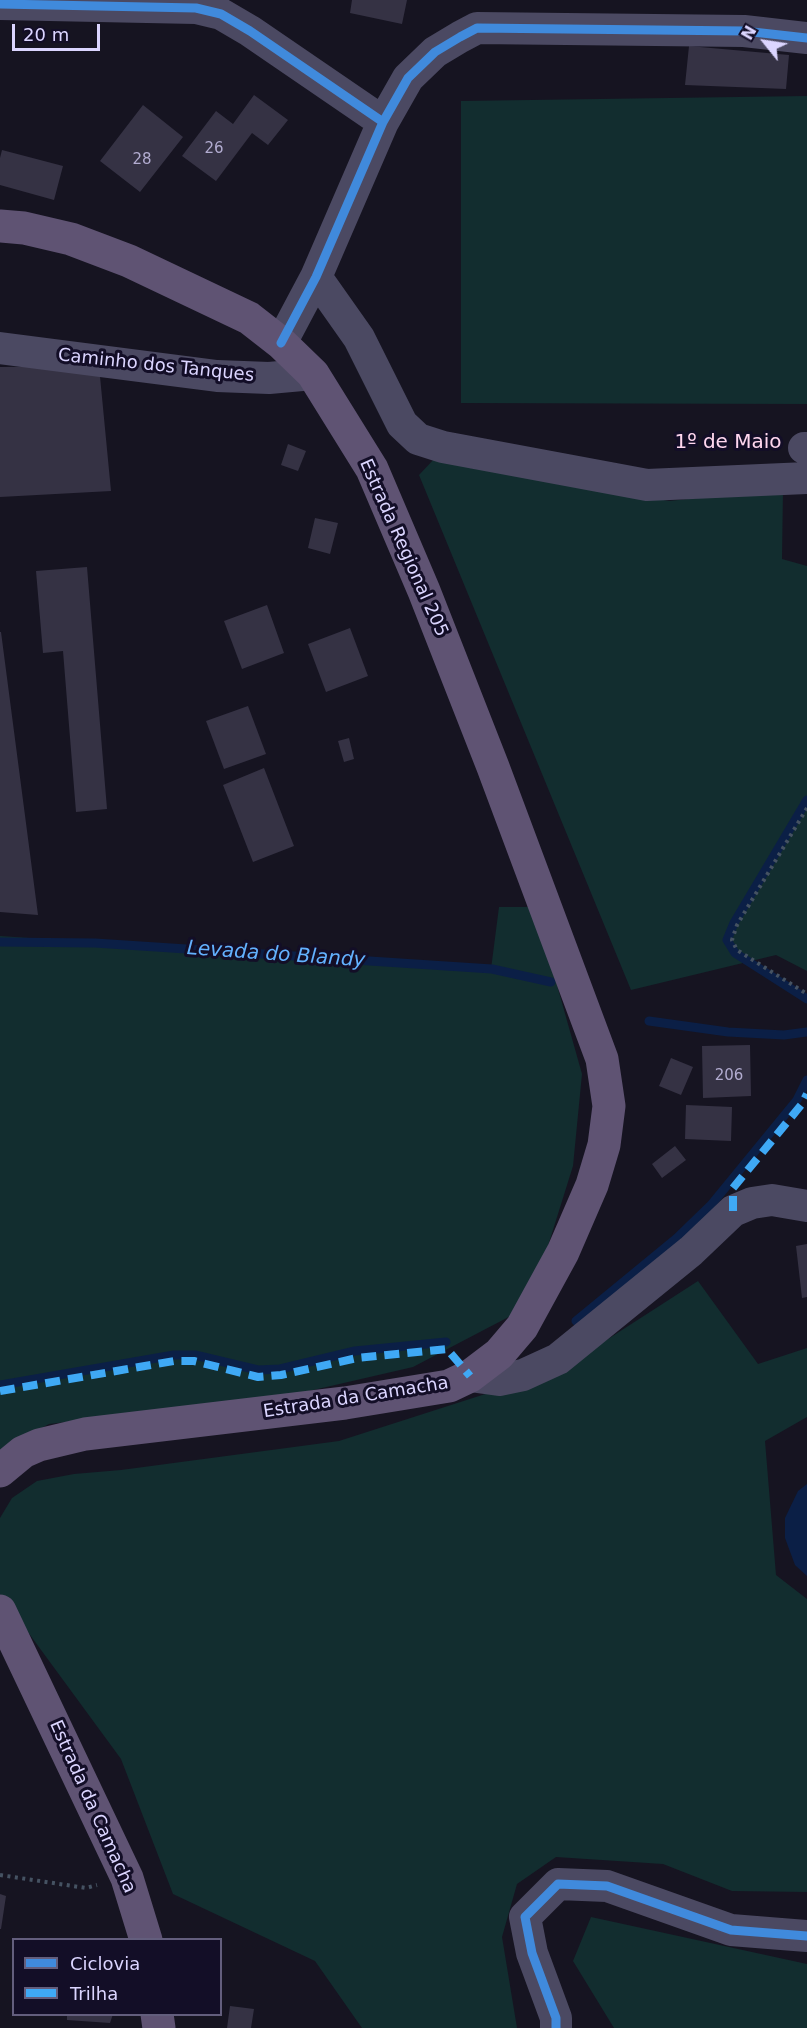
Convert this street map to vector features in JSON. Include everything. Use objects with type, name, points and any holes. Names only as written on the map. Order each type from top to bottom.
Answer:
[{"type":"main road","name":"Estrada Regional 205","points":[[0,226],[24,228],[71,239],[129,261],[249,318],[281,343],[313,374],[372,470],[424,591],[493,766],[602,1059]]},
{"type":"main road","name":"Estrada da Camacha","points":[[0,1471],[16,1457],[39,1445],[85,1434],[345,1403],[449,1386],[470,1376],[500,1354],[522,1327],[563,1252],[592,1185],[604,1145],[609,1106],[602,1059]]},
{"type":"main road","name":"Estrada da Camacha","points":[[0,1611],[127,1878],[145,1938]]},
{"type":"street","points":[[0,4],[196,8],[221,14],[250,31],[383,122]]},
{"type":"street","points":[[281,343],[316,277],[383,122],[408,78],[435,52],[477,28],[744,31],[807,38]]},
{"type":"street","points":[[316,277],[359,338],[402,424],[418,439],[443,447],[647,485],[806,458]]},
{"type":"street","name":"Caminho dos Tanques","points":[[0,348],[217,376],[269,378],[313,374]]},
{"type":"street","points":[[470,1376],[499,1380],[523,1375],[558,1359],[691,1251],[732,1211],[752,1203],[772,1200],[807,1206]]},
{"type":"street","points":[[556,2028],[556,2018],[532,1953],[525,1917],[558,1884],[607,1886],[731,1930],[807,1936]]},
{"type":"path","points":[[807,808],[737,925],[732,940],[737,950],[807,994]]},
{"type":"path","points":[[0,1875],[86,1888],[127,1878]]},
{"type":"green space","points":[[807,96],[807,404],[461,403],[461,101]]},
{"type":"green space","points":[[435,458],[669,501],[783,489],[782,559],[807,566],[807,971],[776,955],[631,990],[419,475]]},
{"type":"green space","points":[[499,907],[535,907],[582,1074],[573,1166],[547,1249],[522,1310],[413,1367],[283,1397],[49,1424],[0,1450],[0,936],[491,969]]},
{"type":"green space","points":[[698,1281],[758,1364],[807,1348],[807,1417],[765,1441],[776,1575],[807,1599],[807,1892],[732,1891],[663,1864],[556,1857],[517,1884],[502,1937],[517,2028],[362,2028],[315,1961],[173,1894],[121,1759],[0,1594],[0,1518],[12,1498],[37,1481],[74,1474],[121,1470],[339,1441],[560,1370]]},
{"type":"green space","points":[[591,1917],[807,1964],[807,2028],[614,2028],[573,1961]]},
{"type":"water","points":[[807,1484],[807,1576],[795,1565],[785,1538],[785,1518],[798,1491]]},
{"type":"building","points":[[352,0],[407,0],[402,24],[350,13]]},
{"type":"building","points":[[689,46],[789,55],[786,89],[685,85]]},
{"type":"building","points":[[254,95],[288,120],[268,145],[252,133],[216,181],[182,156],[216,111],[233,124]]},
{"type":"building","points":[[143,105],[183,137],[140,192],[100,161]]},
{"type":"building","points":[[2,150],[63,166],[54,200],[0,185]]},
{"type":"building","points":[[99,366],[111,491],[0,497],[0,367]]},
{"type":"building","points":[[288,444],[306,451],[298,471],[281,465]]},
{"type":"building","points":[[315,518],[338,523],[330,554],[308,548]]},
{"type":"building","points":[[87,567],[107,809],[76,812],[63,651],[43,653],[36,571]]},
{"type":"building","points":[[267,605],[284,653],[242,669],[224,621]]},
{"type":"building","points":[[350,628],[368,676],[326,692],[308,644]]},
{"type":"building","points":[[1,632],[38,915],[0,912]]},
{"type":"building","points":[[248,706],[266,754],[224,769],[206,721]]},
{"type":"building","points":[[349,738],[354,759],[344,762],[338,741]]},
{"type":"building","points":[[264,768],[294,846],[253,862],[223,785]]},
{"type":"building","points":[[750,1045],[751,1096],[703,1098],[702,1046]]},
{"type":"building","points":[[671,1058],[693,1067],[681,1095],[659,1086]]},
{"type":"building","points":[[686,1105],[732,1107],[731,1141],[685,1139]]},
{"type":"building","points":[[675,1146],[686,1160],[662,1178],[652,1164]]},
{"type":"building","points":[[807,1244],[807,1297],[802,1298],[796,1246]]},
{"type":"building","points":[[0,1894],[6,1896],[1,1929],[0,1929]]},
{"type":"building","points":[[230,2006],[254,2009],[251,2028],[227,2028]]},
{"type":"building","points":[[67,2016],[112,2016],[110,2023],[67,2020]]},
{"type":"waterway","points":[[807,800],[734,923],[727,940],[735,953],[807,999]]},
{"type":"waterway","name":"Levada do Blandy","points":[[0,942],[95,943],[492,969],[551,982]]},
{"type":"waterway","name":"Levada do Blandy","points":[[649,1021],[728,1032],[784,1035],[807,1032]]},
{"type":"waterway","points":[[576,1321],[677,1238],[711,1205],[797,1100],[807,1080]]},
{"type":"waterway","points":[[0,1385],[174,1355],[195,1355],[258,1370],[280,1369],[355,1351],[446,1342]]},
{"type":"marked path","points":[[733,1211],[733,1188],[802,1104],[807,1094]]},
{"type":"marked path","points":[[0,1391],[174,1361],[194,1361],[258,1377],[281,1375],[357,1358],[447,1349],[470,1376]]},
{"type":"cycle path","points":[[0,4],[196,8],[221,14],[250,31],[383,122]]},
{"type":"cycle path","points":[[281,343],[316,277],[383,122],[408,78],[435,52],[460,37],[477,28],[744,31],[807,38]]},
{"type":"cycle path","points":[[556,2028],[556,2018],[532,1953],[525,1917],[558,1884],[607,1886],[731,1930],[807,1936]]},
{"type":"district","name":"1º de Maio","points":[[728,443]]}]
